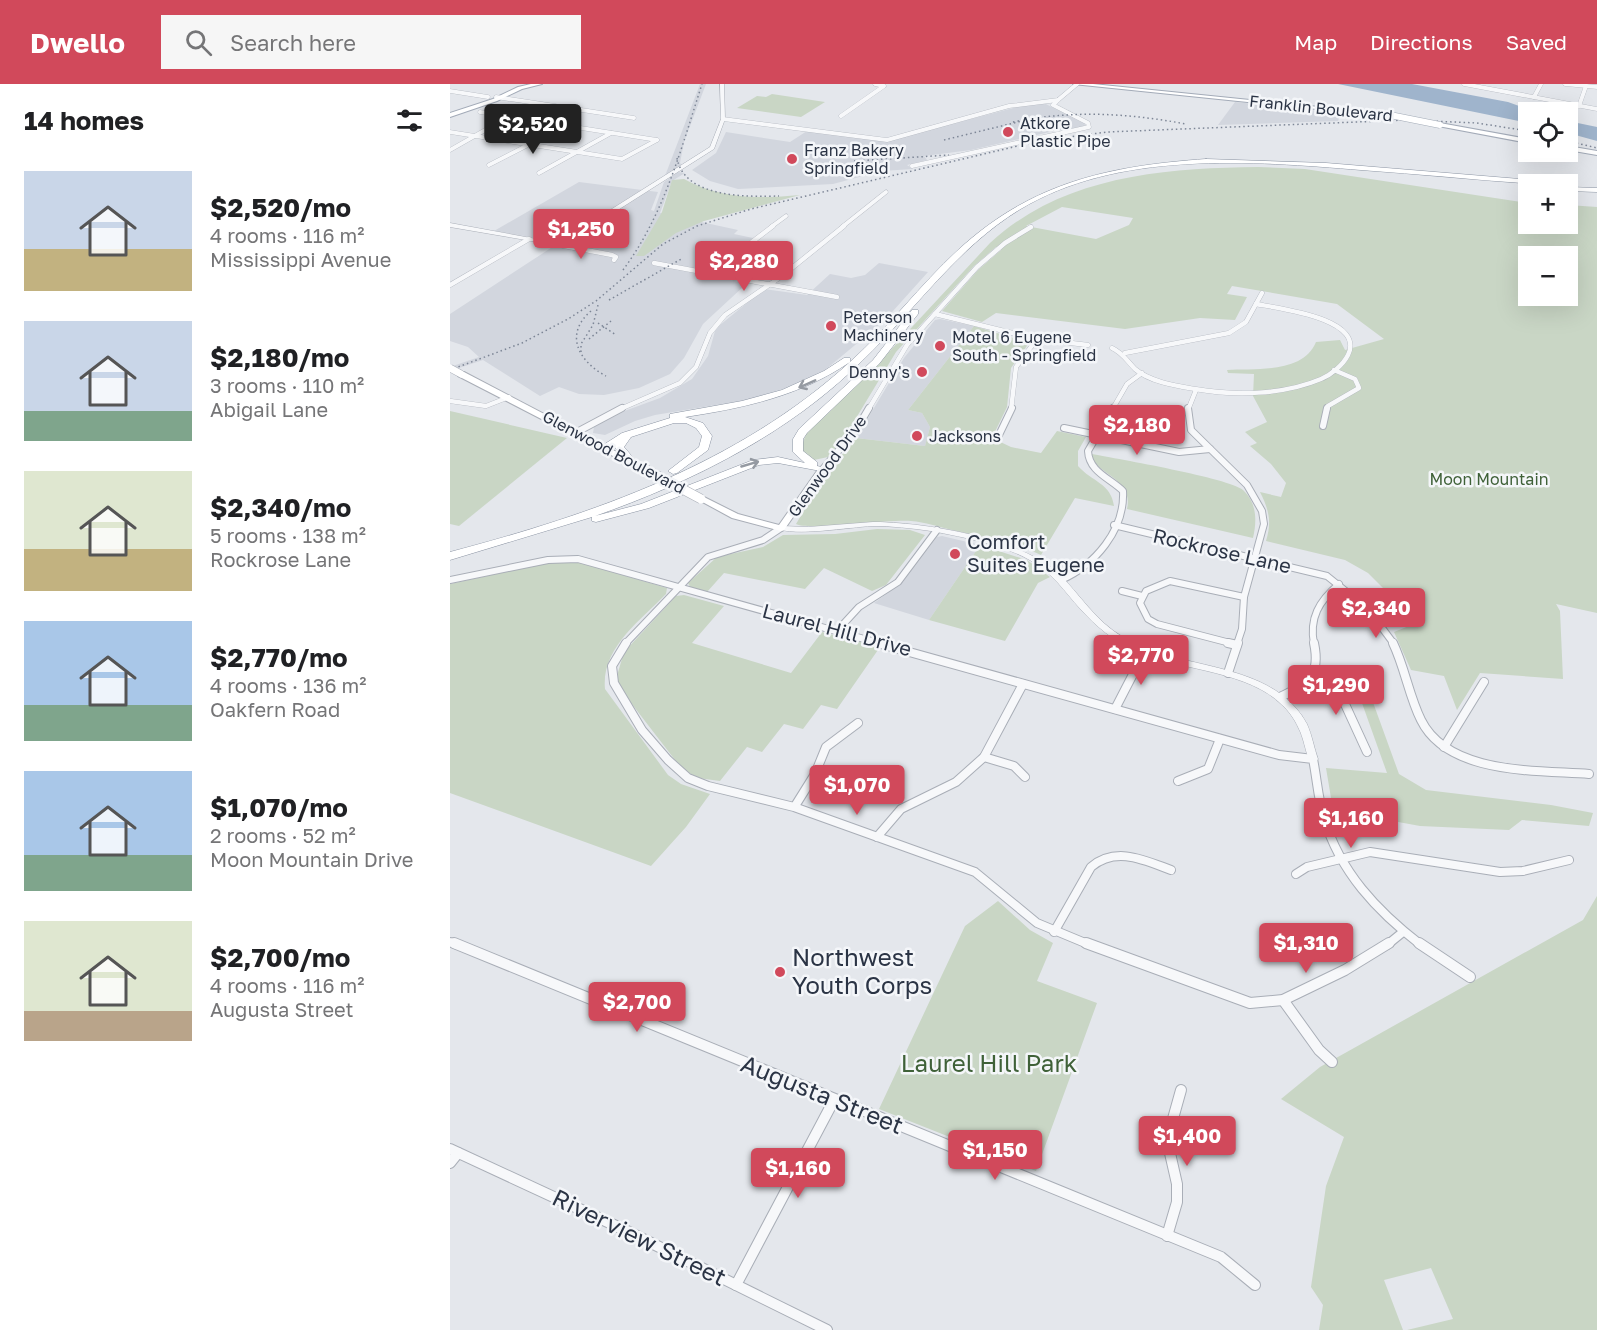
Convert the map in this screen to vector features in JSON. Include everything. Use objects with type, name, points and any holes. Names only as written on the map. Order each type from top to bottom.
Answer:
[{"type":"highway","points":[[596,519],[684,482],[776,433],[837,389],[976,239],[1004,216],[1055,189],[1119,171],[1184,163],[1258,160],[1518,181]]},
{"type":"highway","points":[[450,556],[574,520],[628,499],[696,469],[759,435],[834,381],[980,243],[1012,217],[1063,191],[1128,173],[1189,165],[1258,163],[1518,184]]},
{"type":"highway","points":[[1578,188],[1597,189]]},
{"type":"highway","points":[[603,446],[650,421],[748,404],[801,387],[845,361],[909,312]]},
{"type":"highway","points":[[822,470],[801,457],[796,446],[798,439],[809,425],[876,362],[909,312]]},
{"type":"highway","points":[[490,545],[622,494],[674,470],[698,455],[707,442],[705,431],[700,427],[676,421],[654,423],[603,446]]},
{"type":"highway","points":[[626,435],[619,447],[631,461]]},
{"type":"highway","points":[[450,563],[645,506],[758,462],[778,460],[822,470]]},
{"type":"main road","points":[[499,97],[521,84],[539,84]]},
{"type":"main road","name":"Franklin Boulevard","points":[[1076,84],[1385,114],[1518,139]]},
{"type":"main road","points":[[452,113],[530,85]]},
{"type":"main road","points":[[1578,150],[1597,153]]},
{"type":"main road","name":"Glenwood Boulevard","points":[[450,368],[577,432],[701,499],[744,519],[781,528]]},
{"type":"main road","name":"Glenwood Drive","points":[[781,528],[822,470]]},
{"type":"street","points":[[559,245],[708,152],[714,146],[723,119],[722,84]]},
{"type":"street","points":[[841,116],[884,86],[875,84]]},
{"type":"street","points":[[1053,105],[1076,84]]},
{"type":"street","points":[[1464,84],[1597,109]]},
{"type":"street","points":[[1488,88],[1493,84]]},
{"type":"street","points":[[1534,97],[1541,84]]},
{"type":"street","points":[[1565,84],[1597,87]]},
{"type":"street","points":[[1579,106],[1586,93],[1586,86]]},
{"type":"street","points":[[450,91],[488,97]]},
{"type":"street","points":[[499,97],[633,118]]},
{"type":"street","points":[[723,119],[887,140],[995,110],[1044,100],[1058,100]]},
{"type":"street","points":[[912,166],[1089,127],[1088,123],[1044,100]]},
{"type":"street","points":[[450,132],[622,159],[657,140],[480,112]]},
{"type":"street","points":[[450,150],[508,117]]},
{"type":"street","points":[[489,165],[566,126]]},
{"type":"street","points":[[539,173],[611,133]]},
{"type":"street","points":[[577,432],[617,411],[667,392],[689,377],[702,360],[713,329],[765,284],[783,276],[886,192]]},
{"type":"street","points":[[710,274],[786,216]]},
{"type":"street","points":[[450,225],[612,255],[616,257],[614,260]]},
{"type":"street","name":"Glenwood Drive","points":[[822,470],[856,430],[898,358],[934,314],[990,255],[1031,227]]},
{"type":"street","points":[[450,285],[529,239]]},
{"type":"street","points":[[654,263],[837,297]]},
{"type":"street","points":[[1112,348],[1125,353],[1229,333],[1246,322],[1262,292]]},
{"type":"street","points":[[1125,353],[1132,365],[1142,373],[1196,390],[1237,393],[1319,380],[1352,353],[1352,346],[1344,333],[1316,317],[1256,304]]},
{"type":"street","points":[[934,314],[1037,339],[1089,345]]},
{"type":"street","points":[[999,435],[1011,414],[1016,367],[1037,339]]},
{"type":"street","points":[[1323,426],[1328,406],[1359,388],[1355,379],[1334,370]]},
{"type":"street","points":[[1061,580],[1084,569],[1094,560],[1114,525],[1125,499],[1123,490],[1116,483],[1091,466],[1088,451],[1127,384],[1142,373]]},
{"type":"street","points":[[1196,390],[1188,405],[1186,418],[1191,430],[1251,490],[1262,506],[1264,524],[1244,597],[1242,629],[1228,673]]},
{"type":"street","points":[[450,401],[486,406],[509,397]]},
{"type":"street","points":[[1064,428],[1188,453],[1210,449]]},
{"type":"street","points":[[1403,932],[1388,946],[1364,960],[1283,1000],[1262,1004],[1236,999],[1054,932],[1037,923],[975,872],[795,806],[720,789],[688,778],[675,768],[614,686],[611,673],[613,661],[621,648],[708,557],[726,550],[763,542],[781,528],[812,530],[884,524],[937,530],[1017,551],[1041,563],[1061,580],[1111,634],[1145,651],[1228,673],[1258,684],[1280,698],[1304,726],[1324,818],[1342,858],[1359,885],[1403,932],[1470,977]]},
{"type":"street","name":"Rockrose Lane","points":[[1114,525],[1317,573],[1339,584],[1356,597],[1389,637],[1404,667],[1423,728],[1444,747],[1485,763],[1589,774]]},
{"type":"street","points":[[837,631],[859,607],[898,582],[937,530]]},
{"type":"street","name":"Laurel Hill Drive","points":[[450,580],[564,558],[592,562],[1220,739],[1279,755],[1313,759]]},
{"type":"street","points":[[1142,596],[1157,584],[1170,581],[1244,597]]},
{"type":"street","points":[[1280,698],[1302,685],[1314,673],[1316,655],[1312,636],[1312,619],[1319,603],[1339,584]]},
{"type":"street","points":[[1122,591],[1142,596]]},
{"type":"street","points":[[1142,596],[1142,610],[1148,619],[1157,624],[1237,645]]},
{"type":"street","points":[[1115,709],[1145,651]]},
{"type":"street","points":[[1314,673],[1329,681],[1332,695],[1344,702],[1367,752]]},
{"type":"street","points":[[1444,747],[1484,682]]},
{"type":"street","points":[[877,837],[901,809],[956,782],[984,757],[1023,684]]},
{"type":"street","points":[[795,806],[815,774],[826,747],[858,723]]},
{"type":"street","points":[[1179,781],[1207,772],[1212,765],[1220,739]]},
{"type":"street","points":[[984,757],[1014,766],[1025,777]]},
{"type":"street","points":[[1296,874],[1306,867],[1370,852],[1500,872],[1523,871],[1569,860]]},
{"type":"street","points":[[1054,932],[1091,867],[1099,858],[1112,854],[1123,855],[1171,870]]},
{"type":"street","name":"Augusta Street","points":[[450,942],[1227,1261],[1255,1285]]},
{"type":"street","points":[[1283,1000],[1319,1050],[1332,1062]]},
{"type":"street","points":[[1167,1236],[1177,1202],[1177,1184],[1167,1140],[1181,1090]]},
{"type":"street","points":[[736,1285],[834,1100]]},
{"type":"street","points":[[450,1163],[454,1151]]},
{"type":"street","name":"Riverview Street","points":[[454,1151],[627,1231],[827,1330]]},
{"type":"shaded area","points":[[700,84],[706,84],[684,142],[680,163],[683,166],[665,176]]},
{"type":"shaded area","points":[[1040,101],[1085,124],[1084,127],[1054,131],[971,150],[924,156],[927,160],[907,165],[913,169],[882,171],[833,184],[738,189],[710,181],[692,170],[716,153],[726,132],[790,142],[807,131],[887,141]]},
{"type":"shaded area","points":[[1235,102],[1341,113],[1338,121],[1218,125]]},
{"type":"shaded area","points":[[678,172],[685,173],[672,181],[660,213],[738,230],[734,234],[753,238],[706,274],[739,282],[743,287],[703,324],[684,358],[670,374],[639,388],[604,395],[579,394],[559,387],[540,396],[483,360],[450,371],[450,367],[479,357],[468,347],[450,341],[450,314],[560,242],[494,231],[579,182],[658,192],[651,210],[654,211],[664,182]]},
{"type":"shaded area","points":[[879,263],[928,272],[884,321],[825,370],[786,388],[746,400],[655,415],[635,421],[605,435],[593,433],[594,427],[619,413],[660,398],[692,379],[708,356],[715,331],[764,289],[807,295],[830,274],[851,278],[865,275]]},
{"type":"shaded area","points":[[935,320],[974,326],[908,410],[922,413],[930,427],[925,446],[856,438],[904,358]]},
{"type":"shaded area","points":[[942,536],[980,545],[929,620],[874,603],[903,582],[937,537]]},
{"type":"green space","points":[[772,94],[825,102],[801,117],[737,108],[757,96],[766,97]]},
{"type":"green space","name":"Moon Mountain","points":[[1258,167],[1305,169],[1518,201],[1518,234],[1578,234],[1578,206],[1597,207],[1597,613],[1556,604],[1560,611],[1563,679],[1480,673],[1457,710],[1444,676],[1411,670],[1394,632],[1414,624],[1401,611],[1401,606],[1368,573],[1345,560],[1266,541],[1269,516],[1260,492],[1281,497],[1286,483],[1271,464],[1250,446],[1257,443],[1245,432],[1267,422],[1253,396],[1254,374],[1228,373],[1227,370],[1264,369],[1290,364],[1301,360],[1316,342],[1340,340],[1345,350],[1384,339],[1337,304],[1232,286],[1227,294],[1247,297],[1235,320],[1200,318],[1125,329],[996,313],[982,322],[942,311],[978,270],[1001,250],[996,247],[974,266],[896,352],[844,438],[828,457],[814,460],[804,454],[801,448],[806,434],[874,368],[990,243],[1018,221],[1049,203],[1082,190],[1116,180],[1187,170]],"holes":[[[1062,207],[1133,218],[1129,225],[1096,239],[1026,226]]]},
{"type":"green space","points":[[684,179],[698,186],[740,196],[800,195],[704,221],[676,233],[644,256],[636,256],[662,212],[672,180]]},
{"type":"green space","points":[[974,326],[1029,343],[1011,368],[1007,407],[992,438],[1011,447],[1041,453],[1057,431],[1086,437],[1078,451],[1078,466],[1105,487],[1114,506],[1075,498],[1041,555],[1008,543],[927,523],[900,521],[816,526],[796,524],[826,474],[856,438],[925,446],[930,427],[922,413],[908,410]]},
{"type":"green space","points":[[450,411],[567,438],[459,526],[450,524]]},
{"type":"green space","points":[[1092,454],[1148,464],[1234,485],[1248,495],[1253,506],[1255,525],[1253,538],[1127,509],[1126,492],[1117,481],[1092,460]]},
{"type":"green space","points":[[877,529],[910,530],[925,535],[886,585],[872,591],[824,568],[805,589],[724,573],[707,592],[690,587],[688,583],[717,557],[763,547],[783,535],[835,534]]},
{"type":"green space","points":[[980,545],[1027,560],[1050,577],[1038,583],[1005,641],[929,620]]},
{"type":"green space","points":[[551,562],[578,562],[667,588],[666,594],[624,636],[609,661],[605,674],[605,689],[668,775],[681,784],[710,794],[686,827],[651,866],[450,793],[450,584]]},
{"type":"green space","points":[[684,595],[724,606],[692,643],[791,673],[822,632],[880,647],[837,709],[821,705],[803,729],[784,724],[762,752],[747,747],[720,781],[698,778],[682,769],[621,690],[616,679],[624,652],[676,596]]},
{"type":"green space","points":[[1353,678],[1366,683],[1399,774],[1426,790],[1551,805],[1593,813],[1589,826],[1522,820],[1509,830],[1420,826],[1333,810],[1326,768],[1387,773]]},
{"type":"green space","points":[[1597,896],[1597,1330],[1407,1330],[1453,1319],[1431,1268],[1384,1280],[1403,1330],[1319,1330],[1323,1305],[1311,1287],[1326,1186],[1344,1137],[1281,1099],[1320,1067],[1583,920]]},
{"type":"green space","name":"Laurel Hill Park","points":[[998,901],[1030,930],[1053,943],[1037,981],[1097,1003],[1036,1171],[879,1109],[965,926]]},
{"type":"water","points":[[1338,84],[1412,84],[1508,102],[1518,106],[1518,121]]},
{"type":"water","points":[[1578,123],[1597,127],[1597,141],[1578,136]]},
{"type":"railway","points":[[678,160],[702,84]]},
{"type":"railway","points":[[1013,122],[1035,118],[1099,114],[1142,117],[1186,124]]},
{"type":"railway","points":[[450,370],[522,343],[568,319],[596,301],[663,244],[697,226],[751,209],[1039,141],[1107,132],[1407,120],[1477,123],[1518,129]]},
{"type":"railway","points":[[944,140],[1022,121]]},
{"type":"railway","points":[[1578,143],[1597,148]]},
{"type":"railway","points":[[854,161],[949,155]]},
{"type":"railway","points":[[623,270],[650,227],[678,160]]},
{"type":"railway","points":[[678,160],[682,171],[691,181],[704,188],[735,195],[779,196]]},
{"type":"railway","points":[[609,300],[683,258]]},
{"type":"railway","points":[[581,352],[581,344],[593,325],[598,305]]},
{"type":"railway","points":[[591,311],[578,329],[576,338],[578,347],[588,363],[606,376]]},
{"type":"railway","points":[[604,327],[611,321]]},
{"type":"railway","points":[[598,323],[604,327]]},
{"type":"railway","points":[[589,339],[604,327]]},
{"type":"railway","points":[[604,327],[616,335]]},
{"type":"place","name":"Atkore Plastic Pipe","points":[[1008,132]]},
{"type":"place","name":"Franz Bakery Springfield","points":[[792,159]]},
{"type":"place","name":"Peterson Machinery","points":[[831,326]]},
{"type":"place","name":"Motel 6 Eugene South - Springfield","points":[[940,346]]},
{"type":"place","name":"Denny's","points":[[922,372]]},
{"type":"place","name":"Jacksons","points":[[917,436]]},
{"type":"place","name":"Comfort Suites Eugene","points":[[955,554]]},
{"type":"place","name":"Northwest Youth Corps","points":[[780,972]]}]
